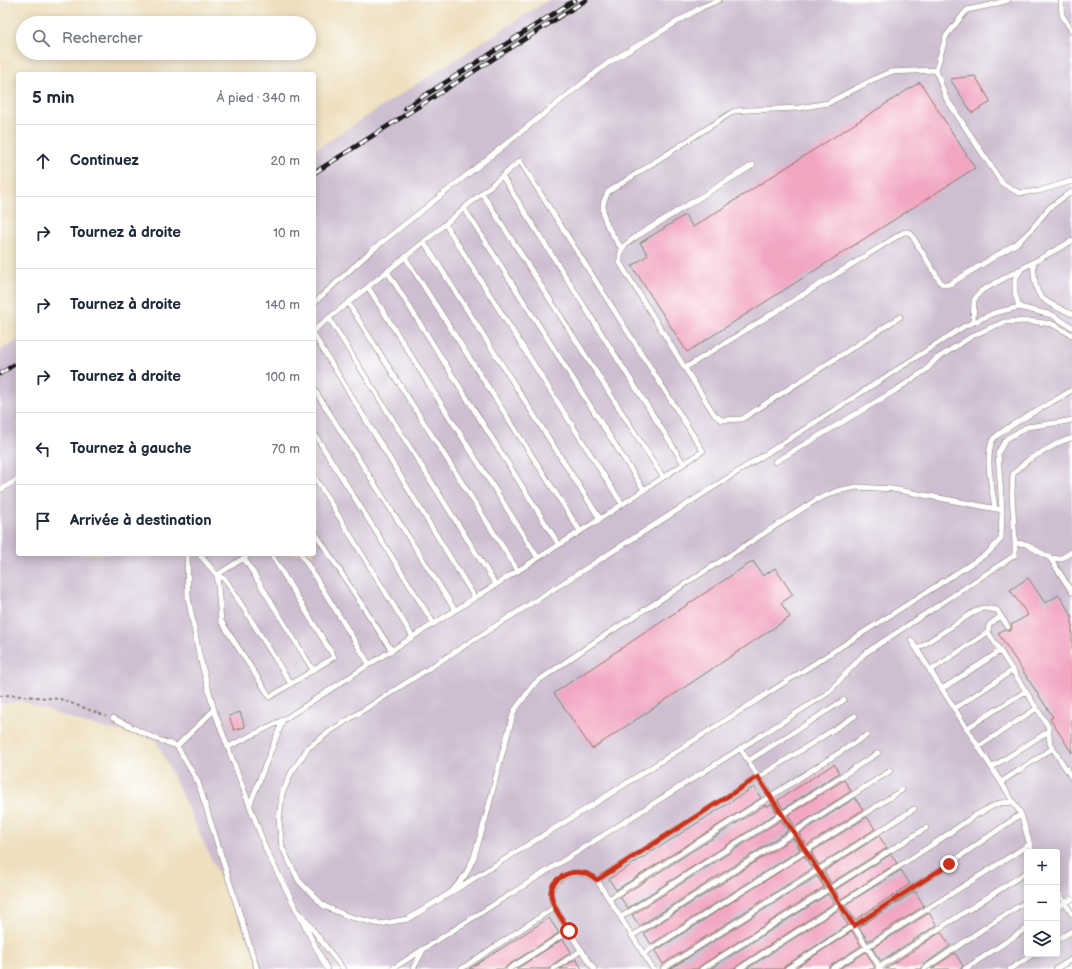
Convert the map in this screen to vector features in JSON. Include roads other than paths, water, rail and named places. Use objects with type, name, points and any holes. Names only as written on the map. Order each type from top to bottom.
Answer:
[{"type":"lane","points":[[316,301],[371,251],[608,63],[702,7],[718,0]]},
{"type":"lane","points":[[1008,0],[967,10],[946,36],[936,70],[946,98],[1002,183],[1020,193],[1039,191],[1072,181]]},
{"type":"lane","points":[[1061,0],[1062,15],[1072,31]]},
{"type":"lane","points":[[622,249],[605,222],[603,209],[604,201],[608,192],[734,111],[799,108],[828,103],[890,72],[936,70]]},
{"type":"lane","points":[[228,747],[283,720],[368,664],[392,651],[600,519],[703,451],[520,161],[424,242],[316,328]]},
{"type":"lane","points":[[753,165],[637,236],[625,245],[619,253],[620,263],[714,414],[721,420],[742,419],[900,317]]},
{"type":"lane","points":[[502,176],[684,464]]},
{"type":"lane","points":[[685,368],[904,232],[911,234],[941,283],[945,285],[950,284],[1017,243],[1030,231],[1049,208],[1072,192]]},
{"type":"lane","points":[[482,193],[663,477]]},
{"type":"lane","points":[[464,208],[644,490]]},
{"type":"lane","points":[[445,224],[622,504]]},
{"type":"lane","points":[[972,323],[974,300],[981,291],[1072,241]]},
{"type":"lane","points":[[424,242],[600,519]]},
{"type":"lane","points":[[405,257],[580,531]]},
{"type":"lane","points":[[1033,262],[1036,286],[1039,294],[1049,304],[1072,314]]},
{"type":"lane","points":[[1019,307],[1015,292],[1015,279],[1021,269]]},
{"type":"lane","points":[[387,271],[559,545]]},
{"type":"lane","points":[[368,287],[538,558]]},
{"type":"lane","points":[[348,303],[518,571]]},
{"type":"lane","points":[[1072,326],[1052,315],[1019,307],[994,313],[963,327],[784,443],[329,732],[308,748],[291,773],[282,794],[279,820],[282,847],[299,881],[324,906],[350,918],[380,924],[408,919],[594,804],[988,553],[1001,538],[1002,510],[998,453],[1006,439],[1027,427],[1072,420]]},
{"type":"lane","points":[[329,318],[496,585]]},
{"type":"lane","points":[[775,462],[896,390],[926,370],[936,359],[980,332],[1004,322],[1030,321],[1052,324],[1072,335]]},
{"type":"lane","points":[[316,338],[475,598]]},
{"type":"lane","points":[[995,508],[990,477],[989,453],[993,439],[1016,423],[1072,390]]},
{"type":"lane","points":[[316,391],[455,610]]},
{"type":"lane","points":[[316,437],[434,624]]},
{"type":"lane","points":[[392,969],[828,693],[864,654],[1015,555],[1012,494],[1013,474],[1028,460],[1060,442],[1072,438]]},
{"type":"lane","points":[[316,479],[413,637]]},
{"type":"lane","points":[[0,490],[16,480]]},
{"type":"lane","points":[[450,893],[466,874],[474,857],[514,711],[535,683],[596,641],[816,500],[837,491],[857,487],[893,489],[1002,510]]},
{"type":"lane","points":[[316,534],[392,651]]},
{"type":"lane","points":[[1015,543],[1026,544],[1050,558],[1060,559],[1072,552]]},
{"type":"lane","points":[[187,556],[188,597],[199,654],[214,710],[267,852],[326,969]]},
{"type":"lane","points":[[201,556],[217,576],[226,580],[292,684]]},
{"type":"lane","points":[[217,576],[247,556]]},
{"type":"lane","points":[[217,576],[222,621],[270,697],[334,657],[272,556]]},
{"type":"lane","points":[[302,556],[368,664]]},
{"type":"lane","points":[[244,558],[313,670]]},
{"type":"lane","points":[[1050,558],[1072,592]]},
{"type":"lane","points":[[917,649],[974,612],[983,608],[997,610],[1008,627]]},
{"type":"lane","points":[[1001,616],[989,625],[988,632],[1048,726],[1050,744],[1072,778]]},
{"type":"lane","points":[[930,671],[988,632]]},
{"type":"lane","points":[[911,640],[1022,814],[1031,849]]},
{"type":"lane","points":[[942,689],[1000,651]]},
{"type":"lane","points":[[954,709],[1013,670]]},
{"type":"lane","points":[[967,728],[1026,691]]},
{"type":"lane","points":[[748,761],[844,700]]},
{"type":"lane","points":[[978,747],[1037,708]]},
{"type":"lane","points":[[177,746],[214,710]]},
{"type":"lane","points":[[597,880],[855,716]]},
{"type":"lane","points":[[113,718],[156,739],[177,746],[198,782],[257,969]]},
{"type":"lane","points":[[250,804],[283,720]]},
{"type":"lane","points":[[992,768],[1049,731]]},
{"type":"lane","points":[[609,899],[867,735]]},
{"type":"lane","points":[[740,748],[854,926],[879,968],[1024,874]]},
{"type":"lane","points":[[1001,782],[1053,748]]},
{"type":"lane","points":[[621,917],[878,753]]},
{"type":"lane","points":[[632,936],[890,772]]},
{"type":"lane","points":[[643,954],[902,790]]},
{"type":"lane","points":[[739,969],[840,905],[974,816],[1000,803],[1013,802]]},
{"type":"lane","points":[[663,969],[914,809]]},
{"type":"lane","points":[[787,969],[949,864],[1022,814]]},
{"type":"lane","points":[[702,969],[926,828]]},
{"type":"lane","points":[[832,969],[1030,844]]},
{"type":"lane","points":[[594,969],[555,907],[551,894],[553,886],[562,877],[570,873],[585,873],[597,880],[653,969]]},
{"type":"lane","points":[[1060,895],[1072,914]]},
{"type":"lane","points":[[1060,906],[1072,899]]},
{"type":"lane","points":[[292,902],[343,969]]},
{"type":"lane","points":[[924,969],[1024,903]]},
{"type":"lane","points":[[460,969],[555,907]]},
{"type":"lane","points":[[965,969],[1024,930]]},
{"type":"lane","points":[[509,969],[569,931]]},
{"type":"lane","points":[[1060,938],[1072,931]]},
{"type":"lane","points":[[413,969],[423,950]]},
{"type":"lane","points":[[553,969],[582,950]]},
{"type":"lane","points":[[1010,969],[1029,957]]},
{"type":"lane","points":[[1056,969],[1072,959]]},
{"type":"railway","points":[[405,108],[575,0]]},
{"type":"railway","points":[[316,172],[586,0]]},
{"type":"railway","points":[[0,374],[16,363]]}]
